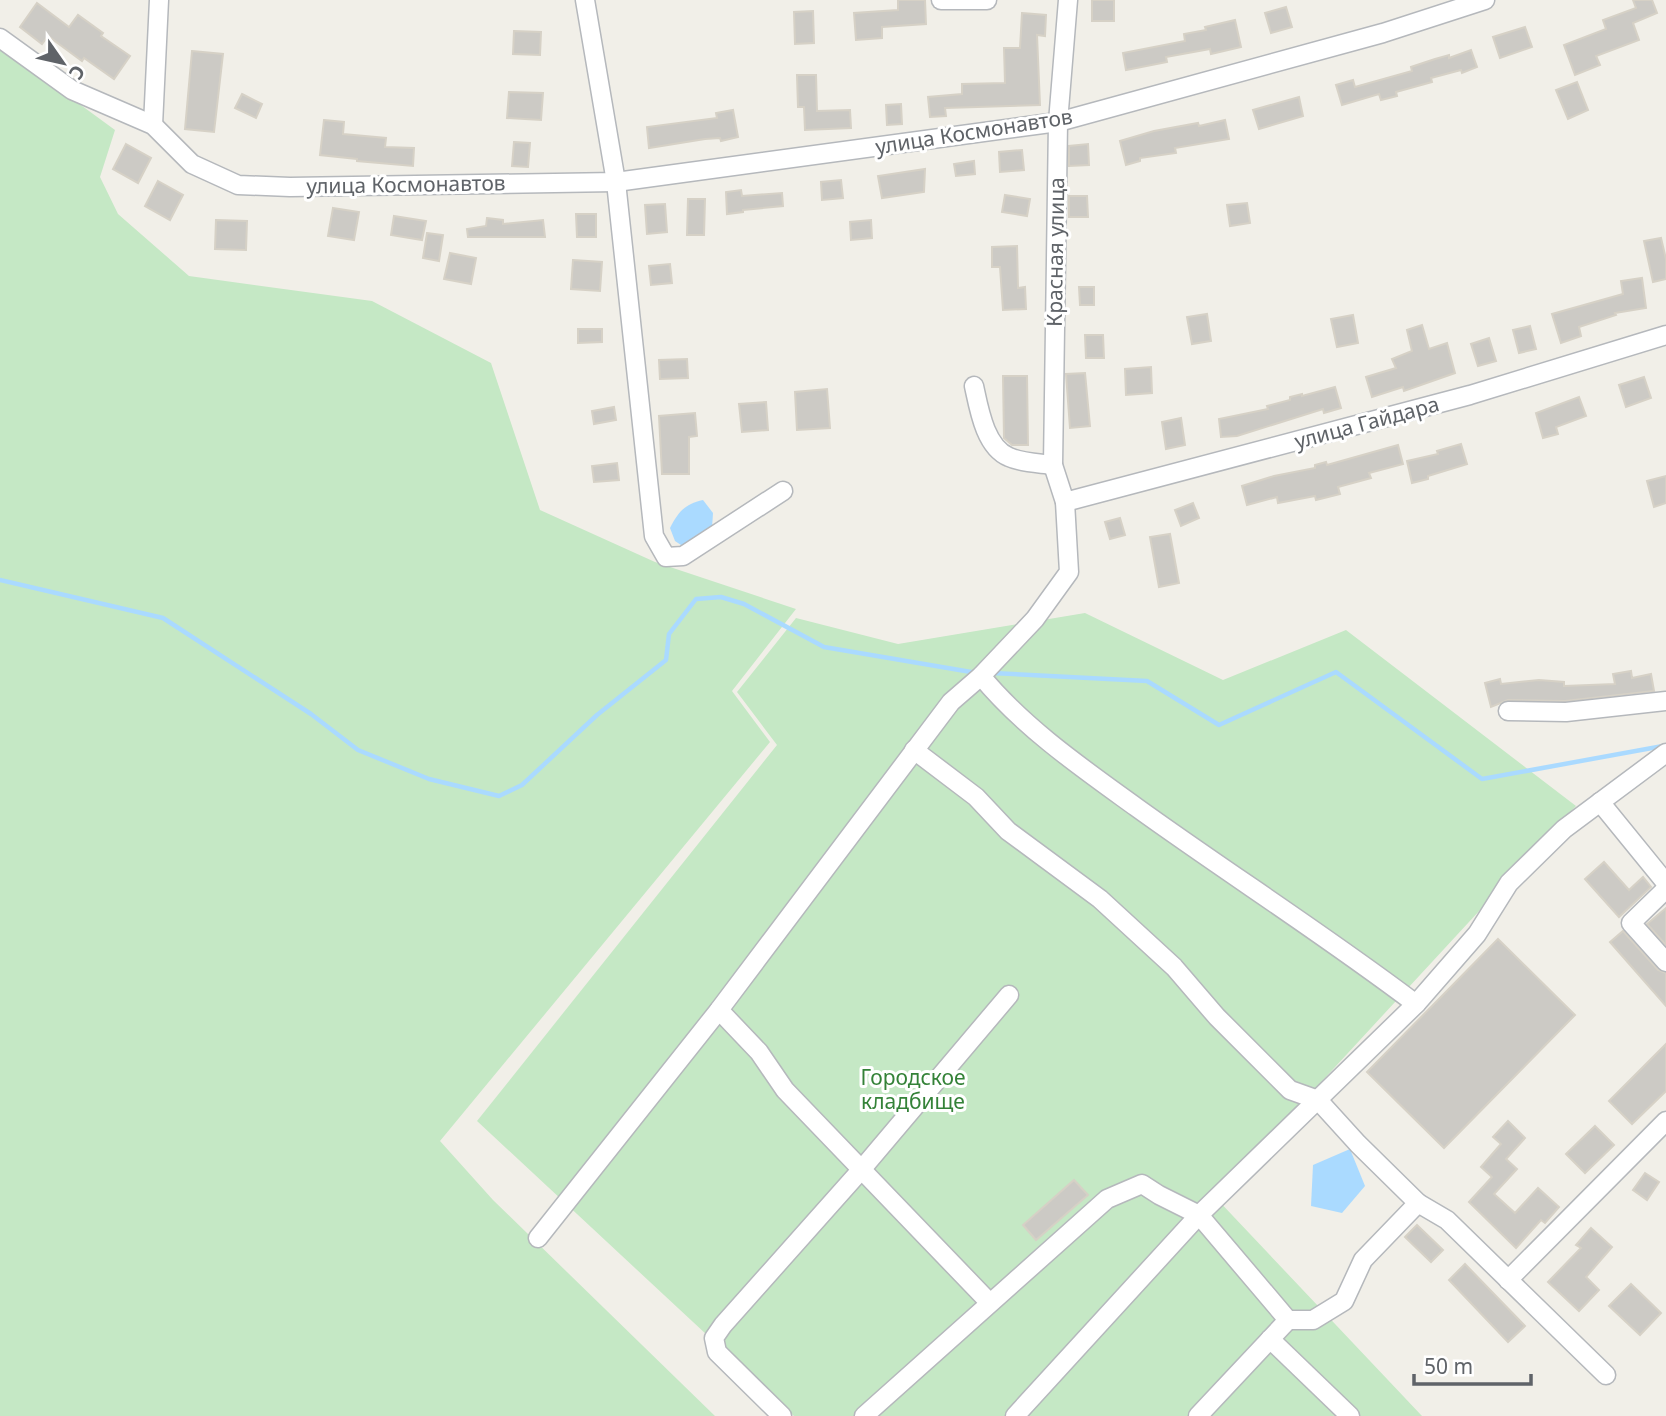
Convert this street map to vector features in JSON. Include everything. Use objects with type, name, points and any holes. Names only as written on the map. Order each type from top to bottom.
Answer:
[{"type":"street","points":[[0,38],[72,90],[153,125],[159,0]]},
{"type":"street","points":[[585,0],[616,182],[654,536],[666,558],[683,556],[783,491]]},
{"type":"street","points":[[941,0],[987,0]]},
{"type":"street","name":"Красная улица","points":[[538,1238],[719,1010],[951,702],[981,676],[1035,619],[1069,572],[1065,502],[1053,465],[1058,122],[1068,0]]},
{"type":"street","name":"улица Космонавтов","points":[[153,125],[192,164],[238,185],[616,182],[1058,122],[1383,33],[1485,0]]},
{"type":"street","name":"улица Гайдара","points":[[1065,502],[1470,395],[1666,335]]},
{"type":"street","points":[[974,386],[988,436],[1008,457],[1053,465]]},
{"type":"street","points":[[981,676],[1004,704],[1098,780],[1206,858],[1358,960],[1416,1004]]},
{"type":"street","points":[[1508,711],[1566,712],[1666,701]]},
{"type":"street","points":[[914,750],[976,797],[1009,831],[1100,899],[1174,967],[1217,1017],[1290,1090],[1318,1100],[1418,1203],[1447,1220],[1606,1375]]},
{"type":"street","points":[[1015,1416],[1199,1215],[1416,1004],[1477,934],[1509,883],[1564,829],[1666,754]]},
{"type":"street","points":[[1600,802],[1666,883]]},
{"type":"street","points":[[1666,889],[1631,923],[1666,962]]},
{"type":"street","points":[[782,1416],[717,1352],[714,1338],[1009,995]]},
{"type":"street","points":[[719,1010],[758,1052],[785,1090],[989,1302]]},
{"type":"street","points":[[1508,1280],[1666,1121]]},
{"type":"street","points":[[864,1416],[1107,1199],[1142,1184],[1199,1215],[1288,1320]]},
{"type":"street","points":[[1198,1416],[1288,1320],[1313,1320],[1344,1301],[1363,1260],[1418,1203]]},
{"type":"street","points":[[1270,1339],[1350,1416]]},
{"type":"green space","points":[[0,46],[115,130],[100,177],[118,214],[189,276],[372,301],[491,363],[540,510],[655,562],[796,609],[732,691],[770,742],[440,1141],[493,1200],[715,1416],[0,1416]]},
{"type":"green space","name":"Городское кладбище","points":[[1085,613],[1223,680],[1346,630],[1576,806],[1215,1197],[1422,1416],[794,1416],[477,1121],[777,745],[737,692],[796,618],[898,644]]},
{"type":"water","points":[[703,500],[713,513],[712,528],[684,547],[675,541],[670,528],[683,509]]},
{"type":"water","points":[[1350,1149],[1365,1186],[1342,1213],[1311,1206],[1313,1165]]},
{"type":"building","points":[[898,0],[925,0],[926,24],[882,27],[882,38],[856,40],[854,13],[898,10]]},
{"type":"building","points":[[1092,0],[1114,0],[1114,21],[1092,21]]},
{"type":"building","points":[[1633,0],[1652,0],[1657,13],[1633,23],[1639,40],[1596,56],[1600,65],[1575,75],[1564,45],[1606,29],[1603,20],[1636,8]]},
{"type":"building","points":[[37,3],[69,27],[78,15],[103,33],[101,36],[130,56],[114,79],[84,58],[82,61],[48,36],[42,44],[20,27]]},
{"type":"building","points":[[1286,7],[1292,27],[1271,33],[1265,13]]},
{"type":"building","points":[[813,11],[814,43],[795,44],[794,12]]},
{"type":"building","points":[[1022,13],[1046,15],[1045,36],[1037,35],[1040,105],[945,108],[946,116],[930,117],[928,97],[962,94],[962,84],[1005,83],[1004,48],[1020,48]]},
{"type":"building","points":[[1235,20],[1241,47],[1211,54],[1210,49],[1166,57],[1167,62],[1126,70],[1123,53],[1185,41],[1184,34]]},
{"type":"building","points":[[1525,27],[1532,47],[1500,58],[1493,37]]},
{"type":"building","points":[[514,31],[541,32],[540,55],[513,54]]},
{"type":"building","points":[[1471,50],[1477,67],[1462,73],[1461,70],[1431,78],[1432,82],[1396,92],[1397,96],[1381,100],[1379,94],[1342,105],[1336,85],[1353,80],[1355,87],[1412,71],[1411,67],[1435,59],[1449,55],[1449,58]]},
{"type":"building","points":[[192,51],[223,54],[214,132],[185,129]]},
{"type":"building","points":[[797,75],[816,75],[817,111],[850,110],[851,128],[805,130],[804,107],[798,107]]},
{"type":"building","points":[[1577,82],[1588,110],[1568,119],[1556,90]]},
{"type":"building","points":[[509,92],[543,93],[541,120],[507,118]]},
{"type":"building","points":[[242,94],[262,104],[256,118],[235,108]]},
{"type":"building","points":[[1299,97],[1303,116],[1259,129],[1253,110]]},
{"type":"building","points":[[901,104],[902,124],[887,125],[886,105]]},
{"type":"building","points":[[733,110],[738,137],[649,148],[647,127],[717,118],[716,113]]},
{"type":"building","points":[[324,120],[344,122],[343,134],[386,138],[385,147],[414,148],[413,166],[320,155]]},
{"type":"building","points":[[1225,120],[1229,139],[1175,148],[1176,153],[1140,158],[1140,161],[1126,165],[1120,141],[1154,131]]},
{"type":"building","points":[[514,142],[530,143],[528,167],[512,166]]},
{"type":"building","points":[[126,144],[151,158],[138,183],[113,169]]},
{"type":"building","points":[[1088,144],[1089,165],[1069,166],[1069,146]]},
{"type":"building","points":[[1022,150],[1024,170],[1000,172],[999,152]]},
{"type":"building","points":[[974,161],[975,174],[956,176],[954,164]]},
{"type":"building","points":[[925,169],[924,192],[882,198],[878,176]]},
{"type":"building","points":[[841,180],[843,198],[822,200],[821,182]]},
{"type":"building","points":[[158,181],[183,195],[170,220],[145,206]]},
{"type":"building","points":[[741,190],[742,196],[782,193],[783,206],[727,214],[726,192]]},
{"type":"building","points":[[1005,195],[1030,199],[1027,216],[1002,212]]},
{"type":"building","points":[[1069,196],[1087,196],[1088,217],[1069,217]]},
{"type":"building","points":[[688,199],[705,199],[704,235],[687,235]]},
{"type":"building","points":[[1247,203],[1250,223],[1230,226],[1227,205]]},
{"type":"building","points":[[665,204],[667,232],[647,234],[645,205]]},
{"type":"building","points":[[333,208],[359,212],[354,240],[328,236]]},
{"type":"building","points":[[576,214],[596,214],[596,237],[577,237]]},
{"type":"building","points":[[394,216],[426,221],[422,240],[391,235]]},
{"type":"building","points":[[487,218],[503,220],[503,224],[543,220],[545,237],[468,237],[467,229],[486,226]]},
{"type":"building","points":[[216,220],[247,221],[246,250],[215,249]]},
{"type":"building","points":[[871,220],[872,238],[851,240],[850,222]]},
{"type":"building","points":[[427,233],[443,235],[439,261],[423,258]]},
{"type":"building","points":[[1661,238],[1666,259],[1666,279],[1653,282],[1644,241]]},
{"type":"building","points":[[1017,246],[1018,288],[1025,287],[1026,309],[1003,310],[1000,267],[992,267],[992,247]]},
{"type":"building","points":[[450,253],[476,258],[471,284],[444,279]]},
{"type":"building","points":[[573,260],[602,262],[600,291],[571,289]]},
{"type":"building","points":[[670,264],[672,283],[651,285],[649,266]]},
{"type":"building","points":[[1642,278],[1646,308],[1615,313],[1616,315],[1579,327],[1581,336],[1561,343],[1552,314],[1623,294],[1621,281]]},
{"type":"building","points":[[1079,287],[1094,287],[1094,305],[1080,305]]},
{"type":"building","points":[[1207,314],[1211,341],[1192,344],[1187,317]]},
{"type":"building","points":[[1353,315],[1358,343],[1337,347],[1331,319]]},
{"type":"building","points":[[1422,325],[1429,349],[1447,343],[1455,373],[1404,391],[1403,387],[1372,397],[1366,377],[1396,368],[1392,359],[1412,351],[1407,330]]},
{"type":"building","points":[[1530,326],[1536,349],[1519,353],[1513,330]]},
{"type":"building","points":[[578,329],[602,329],[602,342],[578,343]]},
{"type":"building","points":[[1085,335],[1103,335],[1104,358],[1086,358]]},
{"type":"building","points":[[1489,338],[1496,361],[1478,366],[1471,344]]},
{"type":"building","points":[[687,359],[688,378],[660,379],[659,360]]},
{"type":"building","points":[[1151,367],[1152,393],[1126,395],[1125,369]]},
{"type":"building","points":[[1085,373],[1090,426],[1070,428],[1066,374]]},
{"type":"building","points":[[1003,376],[1027,376],[1028,445],[1012,445],[1004,438]]},
{"type":"building","points":[[1644,377],[1651,398],[1626,407],[1619,385]]},
{"type":"building","points":[[1335,387],[1341,408],[1324,413],[1323,409],[1237,436],[1221,437],[1219,419],[1268,409],[1267,406],[1290,400],[1290,397]]},
{"type":"building","points":[[827,389],[830,428],[797,430],[795,392]]},
{"type":"building","points":[[1579,397],[1586,416],[1556,427],[1558,434],[1543,438],[1536,413]]},
{"type":"building","points":[[766,402],[768,430],[742,432],[739,404]]},
{"type":"building","points":[[614,407],[616,420],[594,424],[592,411]]},
{"type":"building","points":[[695,413],[697,436],[689,437],[689,474],[662,474],[659,416]]},
{"type":"building","points":[[1181,418],[1185,445],[1166,449],[1162,422]]},
{"type":"building","points":[[1461,444],[1467,464],[1412,483],[1407,461],[1438,454],[1437,451]]},
{"type":"building","points":[[1398,445],[1403,464],[1369,473],[1371,478],[1338,487],[1340,494],[1316,500],[1315,496],[1278,503],[1277,497],[1247,505],[1242,486]]},
{"type":"building","points":[[617,463],[619,480],[594,482],[592,466]]},
{"type":"building","points":[[1666,476],[1666,503],[1654,507],[1647,481]]},
{"type":"building","points":[[1193,503],[1199,518],[1181,526],[1175,510]]},
{"type":"building","points":[[1120,518],[1125,535],[1110,539],[1105,522]]},
{"type":"building","points":[[1170,534],[1179,583],[1159,587],[1150,537]]},
{"type":"building","points":[[1631,671],[1632,678],[1651,674],[1654,691],[1565,701],[1508,700],[1491,707],[1485,683],[1500,679],[1501,684],[1539,680],[1564,682],[1564,686],[1615,684],[1613,674]]},
{"type":"building","points":[[1604,862],[1629,890],[1643,877],[1651,887],[1619,917],[1585,879]]},
{"type":"building","points":[[1666,908],[1666,945],[1647,924]]},
{"type":"building","points":[[1623,931],[1658,970],[1666,973],[1666,1006],[1610,942]]},
{"type":"building","points":[[1498,939],[1575,1015],[1444,1148],[1367,1072]]},
{"type":"building","points":[[1666,1044],[1666,1091],[1632,1124],[1609,1101]]},
{"type":"building","points":[[1508,1121],[1525,1138],[1506,1159],[1517,1169],[1494,1194],[1515,1213],[1538,1188],[1559,1207],[1545,1223],[1541,1220],[1516,1248],[1469,1202],[1492,1177],[1481,1167],[1501,1144],[1493,1137]]},
{"type":"building","points":[[1595,1126],[1614,1145],[1585,1173],[1566,1154]]},
{"type":"building","points":[[1645,1173],[1659,1182],[1647,1200],[1633,1190]]},
{"type":"building","points":[[1074,1180],[1088,1195],[1036,1240],[1023,1225]]},
{"type":"building","points":[[1417,1225],[1443,1250],[1431,1262],[1405,1237]]},
{"type":"building","points":[[1591,1228],[1612,1247],[1586,1277],[1599,1290],[1579,1311],[1548,1282],[1581,1248],[1576,1245]]},
{"type":"building","points":[[1465,1264],[1525,1326],[1508,1342],[1449,1280]]},
{"type":"building","points":[[1631,1284],[1661,1313],[1640,1335],[1609,1306]]},
{"type":"waterway","points":[[0,580],[163,618],[311,714],[358,750],[429,779],[499,796],[522,785],[597,715],[666,660],[669,634],[696,599],[721,597],[744,604],[824,647],[977,673]]},
{"type":"waterway","points":[[992,673],[1147,681],[1219,725],[1336,672],[1482,779],[1663,746]]}]
